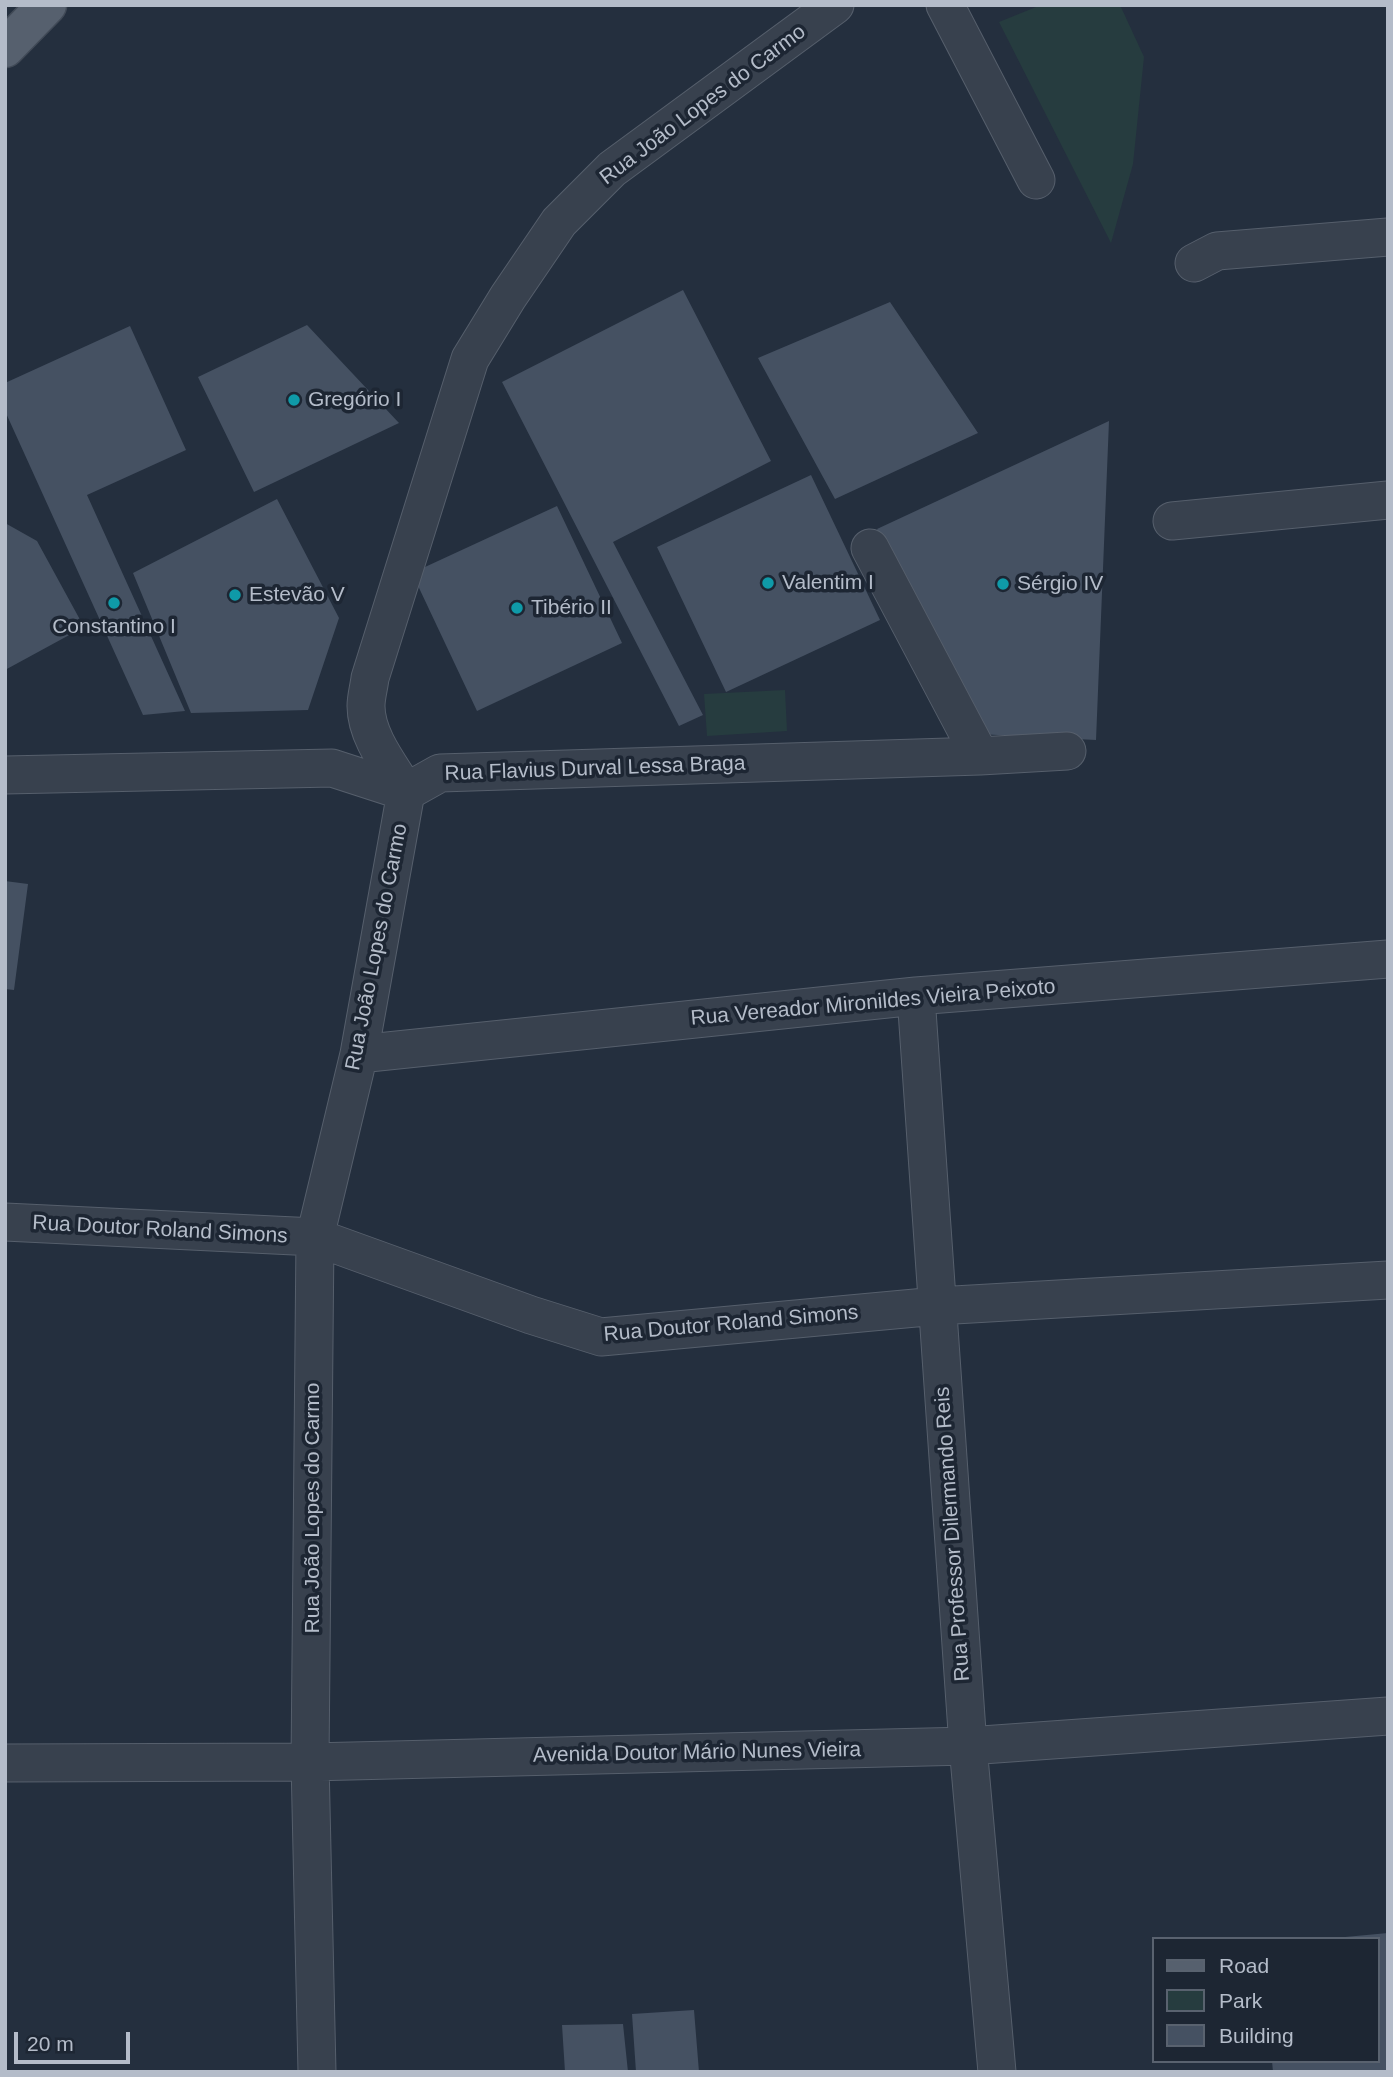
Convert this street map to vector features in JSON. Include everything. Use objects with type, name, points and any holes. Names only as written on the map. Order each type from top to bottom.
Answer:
[{"type":"main road","points":[[5,48],[47,5]]},
{"type":"street","name":"Rua João Lopes do Carmo","points":[[317,2072],[310,1762],[315,1237],[359,1054],[406,792],[370,727],[366,708],[370,678],[470,359],[559,222],[612,169],[835,5]]},
{"type":"street","points":[[945,5],[1036,180]]},
{"type":"street","points":[[1194,263],[1217,251],[1388,237]]},
{"type":"street","points":[[1172,521],[1388,500]]},
{"type":"street","points":[[870,548],[980,756]]},
{"type":"street","name":"Rua Flavius Durval Lessa Braga","points":[[406,792],[440,773],[1067,751]]},
{"type":"street","points":[[5,775],[332,768],[406,792]]},
{"type":"street","name":"Rua Vereador Mironildes Vieira Peixoto","points":[[359,1054],[916,996],[1388,959]]},
{"type":"street","name":"Rua Professor Dilermando Reis","points":[[916,996],[968,1746],[997,2072]]},
{"type":"street","name":"Rua Doutor Roland Simons","points":[[5,1222],[315,1237],[531,1315],[601,1337],[937,1307],[1388,1280]]},
{"type":"street","name":"Avenida Doutor Mário Nunes Vieira","points":[[5,1763],[310,1762],[968,1746],[1388,1716]]},
{"type":"green space","points":[[1041,5],[1120,5],[1144,57],[1133,164],[1111,243],[999,22]]},
{"type":"green space","points":[[785,690],[787,731],[707,736],[704,694]]},
{"type":"building","points":[[683,290],[771,461],[613,542],[703,715],[679,726],[502,382]]},
{"type":"building","points":[[890,302],[978,433],[835,499],[758,358]]},
{"type":"building","name":"Gregório I","points":[[307,325],[399,423],[254,492],[198,377]]},
{"type":"building","name":"Constantino I","points":[[130,326],[186,450],[87,495],[185,711],[143,715],[5,411],[5,383]]},
{"type":"building","name":"Sérgio IV","points":[[1109,421],[1096,740],[978,734],[877,529]]},
{"type":"building","name":"Valentim I","points":[[811,475],[880,620],[726,692],[657,547]]},
{"type":"building","name":"Estevão V","points":[[277,499],[339,618],[308,710],[191,713],[133,573]]},
{"type":"building","name":"Tibério II","points":[[557,506],[622,643],[477,711],[412,573]]},
{"type":"building","points":[[5,523],[37,541],[84,627],[5,670]]},
{"type":"building","points":[[5,881],[28,884],[14,990],[5,989]]},
{"type":"building","points":[[1388,1933],[1388,2072],[1273,2072],[1272,2063],[1379,2063],[1379,1937],[1345,1937]]},
{"type":"building","points":[[694,2010],[699,2072],[636,2072],[632,2014]]},
{"type":"building","points":[[623,2024],[628,2072],[565,2072],[562,2025]]},
{"type":"place","name":"Gregório I","points":[[294,400]]},
{"type":"place","name":"Valentim I","points":[[768,583]]},
{"type":"place","name":"Sérgio IV","points":[[1003,584]]},
{"type":"place","name":"Estevão V","points":[[235,595]]},
{"type":"place","name":"Constantino I","points":[[114,603]]},
{"type":"place","name":"Tibério II","points":[[517,608]]}]
